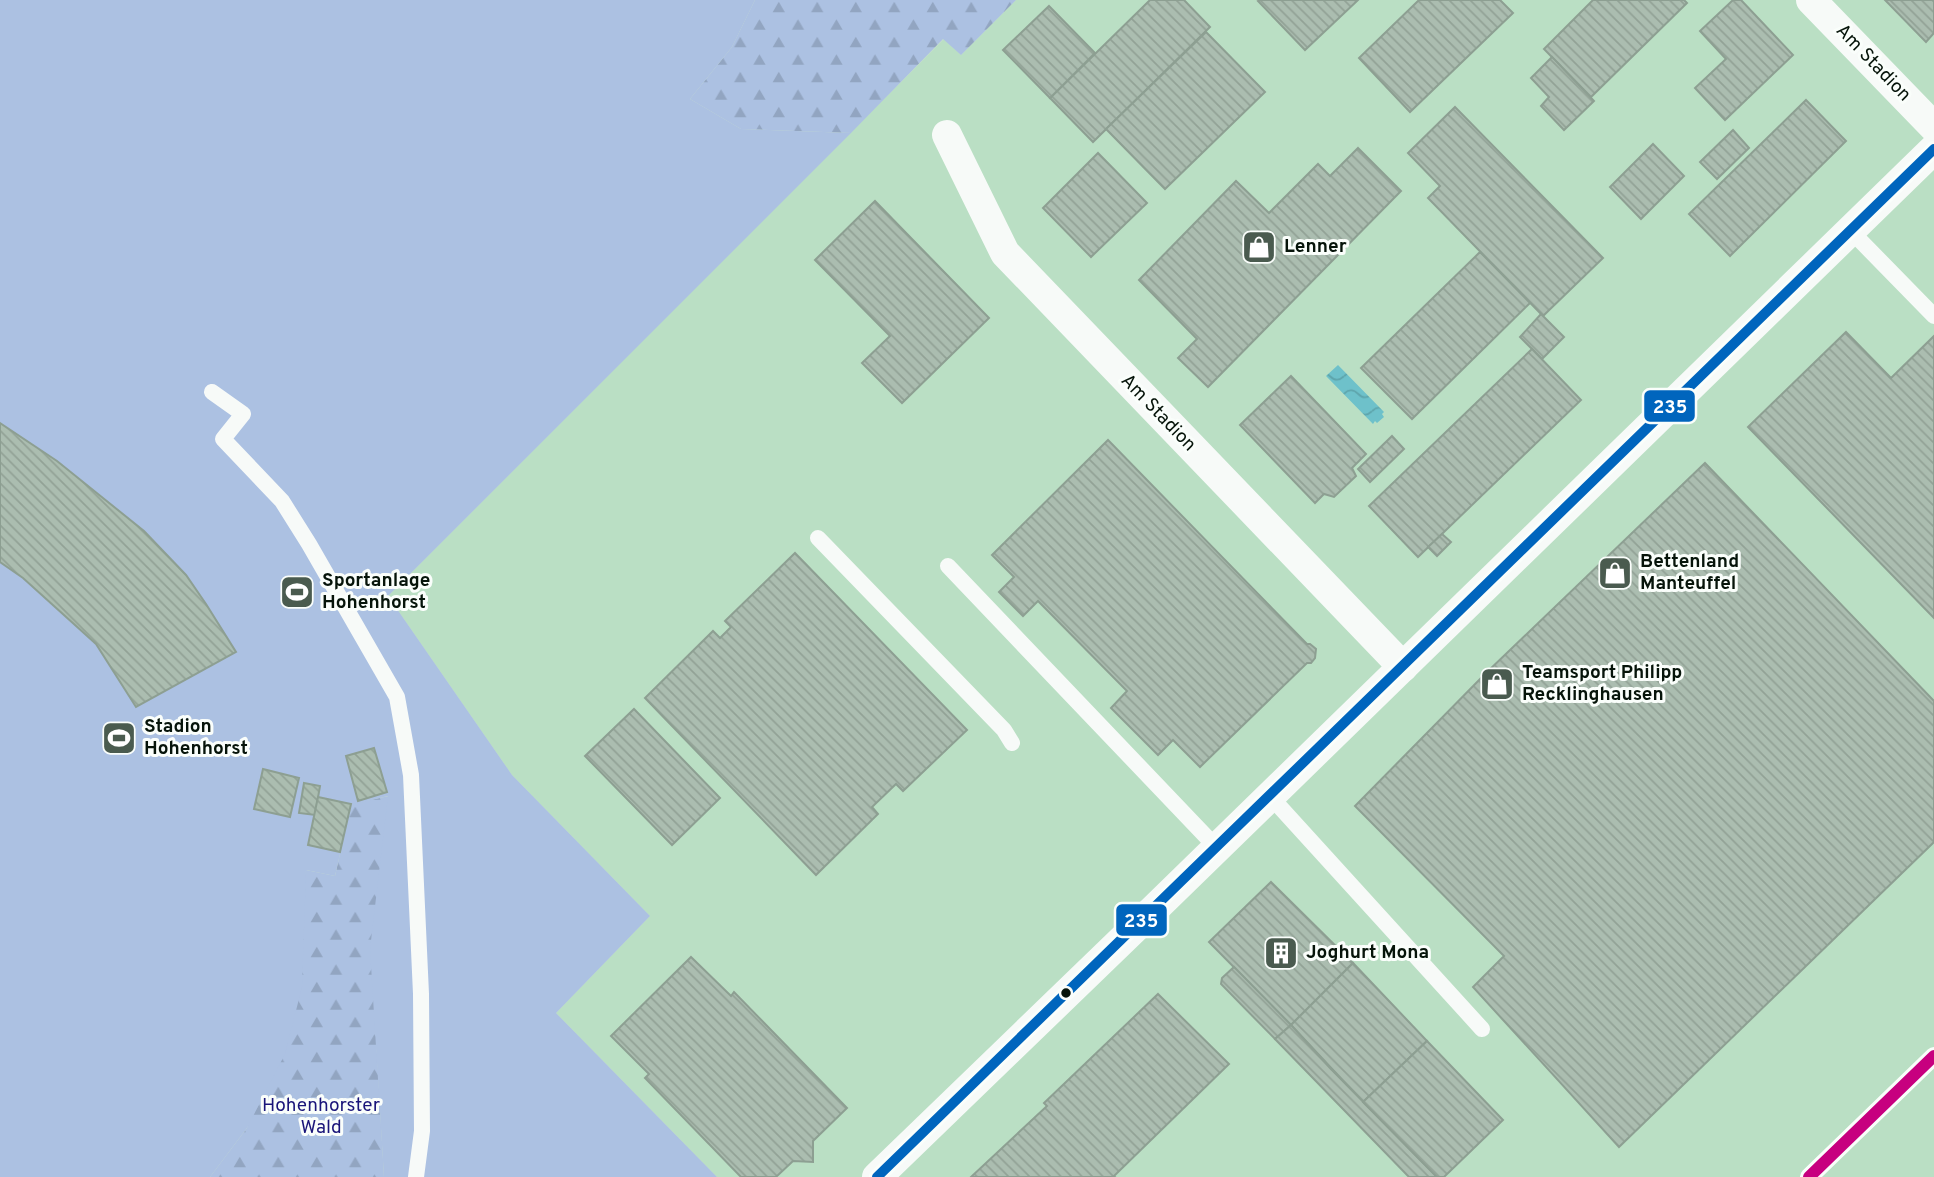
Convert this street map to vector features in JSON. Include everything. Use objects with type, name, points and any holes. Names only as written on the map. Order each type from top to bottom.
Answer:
[{"type":"street","name":"Am Stadion","points":[[1811,0],[1934,127]]},
{"type":"street","name":"Am Stadion","points":[[947,135],[1005,253],[1403,667]]},
{"type":"street","points":[[877,1177],[1850,230],[1930,161]]},
{"type":"lane","points":[[1850,230],[1934,316]]},
{"type":"lane","points":[[212,392],[243,414],[223,439],[282,501],[397,697],[411,775],[421,994],[422,1131],[416,1177]]},
{"type":"lane","points":[[818,538],[1004,730],[1012,743]]},
{"type":"lane","points":[[948,566],[1217,848]]},
{"type":"lane","points":[[1270,796],[1482,1029]]},
{"type":"shaded area","points":[[1016,0],[1934,0],[1934,1177],[717,1177],[556,1013],[650,916],[512,775],[388,596],[944,39],[961,55]]},
{"type":"green space","name":"Sportanlage Hohenhorst","points":[[0,0],[755,0],[732,47],[690,99],[741,129],[851,133],[388,596],[512,775],[650,916],[556,1013],[717,1177],[384,1177],[370,949],[388,796],[351,805],[335,876],[306,870],[302,987],[285,1054],[247,1128],[210,1177],[0,1177]]},
{"type":"green space","points":[[755,0],[1016,0],[961,55],[943,39],[851,133],[741,129],[690,99],[732,47]]},
{"type":"green space","name":"Hohenhorster Wald","points":[[389,796],[371,949],[384,1177],[210,1177],[247,1128],[306,870],[335,876],[351,804]]},
{"type":"water","points":[[1338,365],[1384,412],[1384,417],[1377,423],[1375,421],[1373,424],[1326,376]]},
{"type":"building","points":[[1150,0],[1184,0],[1210,27],[1093,142],[1050,98]]},
{"type":"building","points":[[1358,0],[1305,50],[1258,1]]},
{"type":"building","points":[[1419,0],[1500,0],[1513,13],[1410,112],[1359,58]]},
{"type":"building","points":[[1593,0],[1684,0],[1687,3],[1591,97],[1544,49]]},
{"type":"building","points":[[1733,0],[1741,0],[1793,55],[1725,120],[1695,88],[1726,59],[1700,31]]},
{"type":"building","points":[[1885,0],[1934,0],[1934,33],[1926,42]]},
{"type":"building","points":[[1049,6],[1095,53],[1050,98],[1003,50]]},
{"type":"building","points":[[1206,32],[1265,92],[1165,189],[1106,129]]},
{"type":"building","points":[[1552,57],[1594,101],[1564,130],[1541,106],[1549,97],[1531,78]]},
{"type":"building","points":[[1806,100],[1846,141],[1730,256],[1689,214]]},
{"type":"building","points":[[1455,107],[1603,258],[1543,316],[1428,198],[1440,186],[1408,153]]},
{"type":"building","points":[[1733,130],[1749,148],[1717,179],[1700,162]]},
{"type":"building","points":[[1653,144],[1684,176],[1641,219],[1610,187]]},
{"type":"building","name":"Lenner","points":[[1358,148],[1401,191],[1208,387],[1178,358],[1197,339],[1139,280],[1236,181],[1269,213],[1318,164],[1330,176]]},
{"type":"building","points":[[1098,153],[1147,203],[1091,257],[1043,208]]},
{"type":"building","points":[[875,201],[989,318],[902,403],[862,363],[890,336],[815,260]]},
{"type":"building","points":[[1480,252],[1530,303],[1412,419],[1361,368]]},
{"type":"building","points":[[1541,314],[1564,337],[1542,359],[1520,337]]},
{"type":"building","points":[[1846,332],[1891,378],[1934,336],[1934,618],[1748,427]]},
{"type":"building","points":[[1532,349],[1581,400],[1418,557],[1369,506]]},
{"type":"building","points":[[1291,376],[1366,454],[1352,468],[1356,476],[1334,497],[1324,494],[1315,503],[1240,425]]},
{"type":"building","points":[[0,423],[57,461],[144,531],[186,575],[236,652],[136,707],[96,644],[23,578],[0,562]]},
{"type":"building","points":[[1392,436],[1404,449],[1370,482],[1358,469]]},
{"type":"building","points":[[1108,440],[1307,644],[1316,649],[1311,663],[1307,663],[1200,767],[1173,740],[1158,755],[1111,708],[1127,691],[1038,601],[1023,616],[999,592],[1014,577],[992,555]]},
{"type":"building","points":[[1705,463],[1934,701],[1934,842],[1619,1147],[1473,987],[1504,956],[1355,806],[1485,674]]},
{"type":"building","points":[[1442,534],[1451,542],[1437,556],[1428,547]]},
{"type":"building","points":[[795,553],[967,730],[903,791],[896,784],[872,807],[878,814],[816,875],[645,698],[713,631],[720,638],[731,627],[725,621]]},
{"type":"building","points":[[634,709],[720,798],[672,845],[585,756]]},
{"type":"building","points":[[374,748],[387,792],[358,801],[346,756]]},
{"type":"building","points":[[263,769],[299,778],[290,817],[254,809]]},
{"type":"building","points":[[304,783],[320,786],[315,815],[299,813]]},
{"type":"building","points":[[318,797],[351,804],[340,852],[308,845]]},
{"type":"building","name":"Joghurt Mona","points":[[1271,882],[1353,963],[1291,1025],[1209,942]]},
{"type":"building","points":[[691,957],[731,996],[734,992],[847,1108],[813,1141],[813,1162],[793,1161],[776,1177],[741,1177],[645,1078],[649,1074],[611,1036]]},
{"type":"building","name":"Joghurt Mona","points":[[1353,963],[1427,1041],[1363,1102],[1291,1025]]},
{"type":"building","points":[[1234,967],[1291,1025],[1275,1039],[1221,984],[1222,978]]},
{"type":"building","points":[[1158,994],[1229,1064],[1115,1177],[971,1177],[1047,1106],[1044,1103]]},
{"type":"building","points":[[1291,1025],[1437,1177],[1409,1177],[1275,1039]]},
{"type":"building","points":[[1427,1041],[1503,1120],[1444,1177],[1437,1177],[1363,1102]]},
{"type":"transit line","name":"235","points":[[877,1177],[1934,149]]},
{"type":"transit line","points":[[1809,1177],[1934,1056]]},
{"type":"place","name":"Lenner","points":[[1259,247]]},
{"type":"place","name":"Bettenland Manteuffel","points":[[1615,573]]},
{"type":"place","name":"Sportanlage Hohenhorst","points":[[297,592]]},
{"type":"place","name":"Teamsport Philipp Recklinghausen","points":[[1497,684]]},
{"type":"place","name":"Stadion Hohenhorst","points":[[119,738]]},
{"type":"place","name":"Joghurt Mona","points":[[1281,953]]}]
